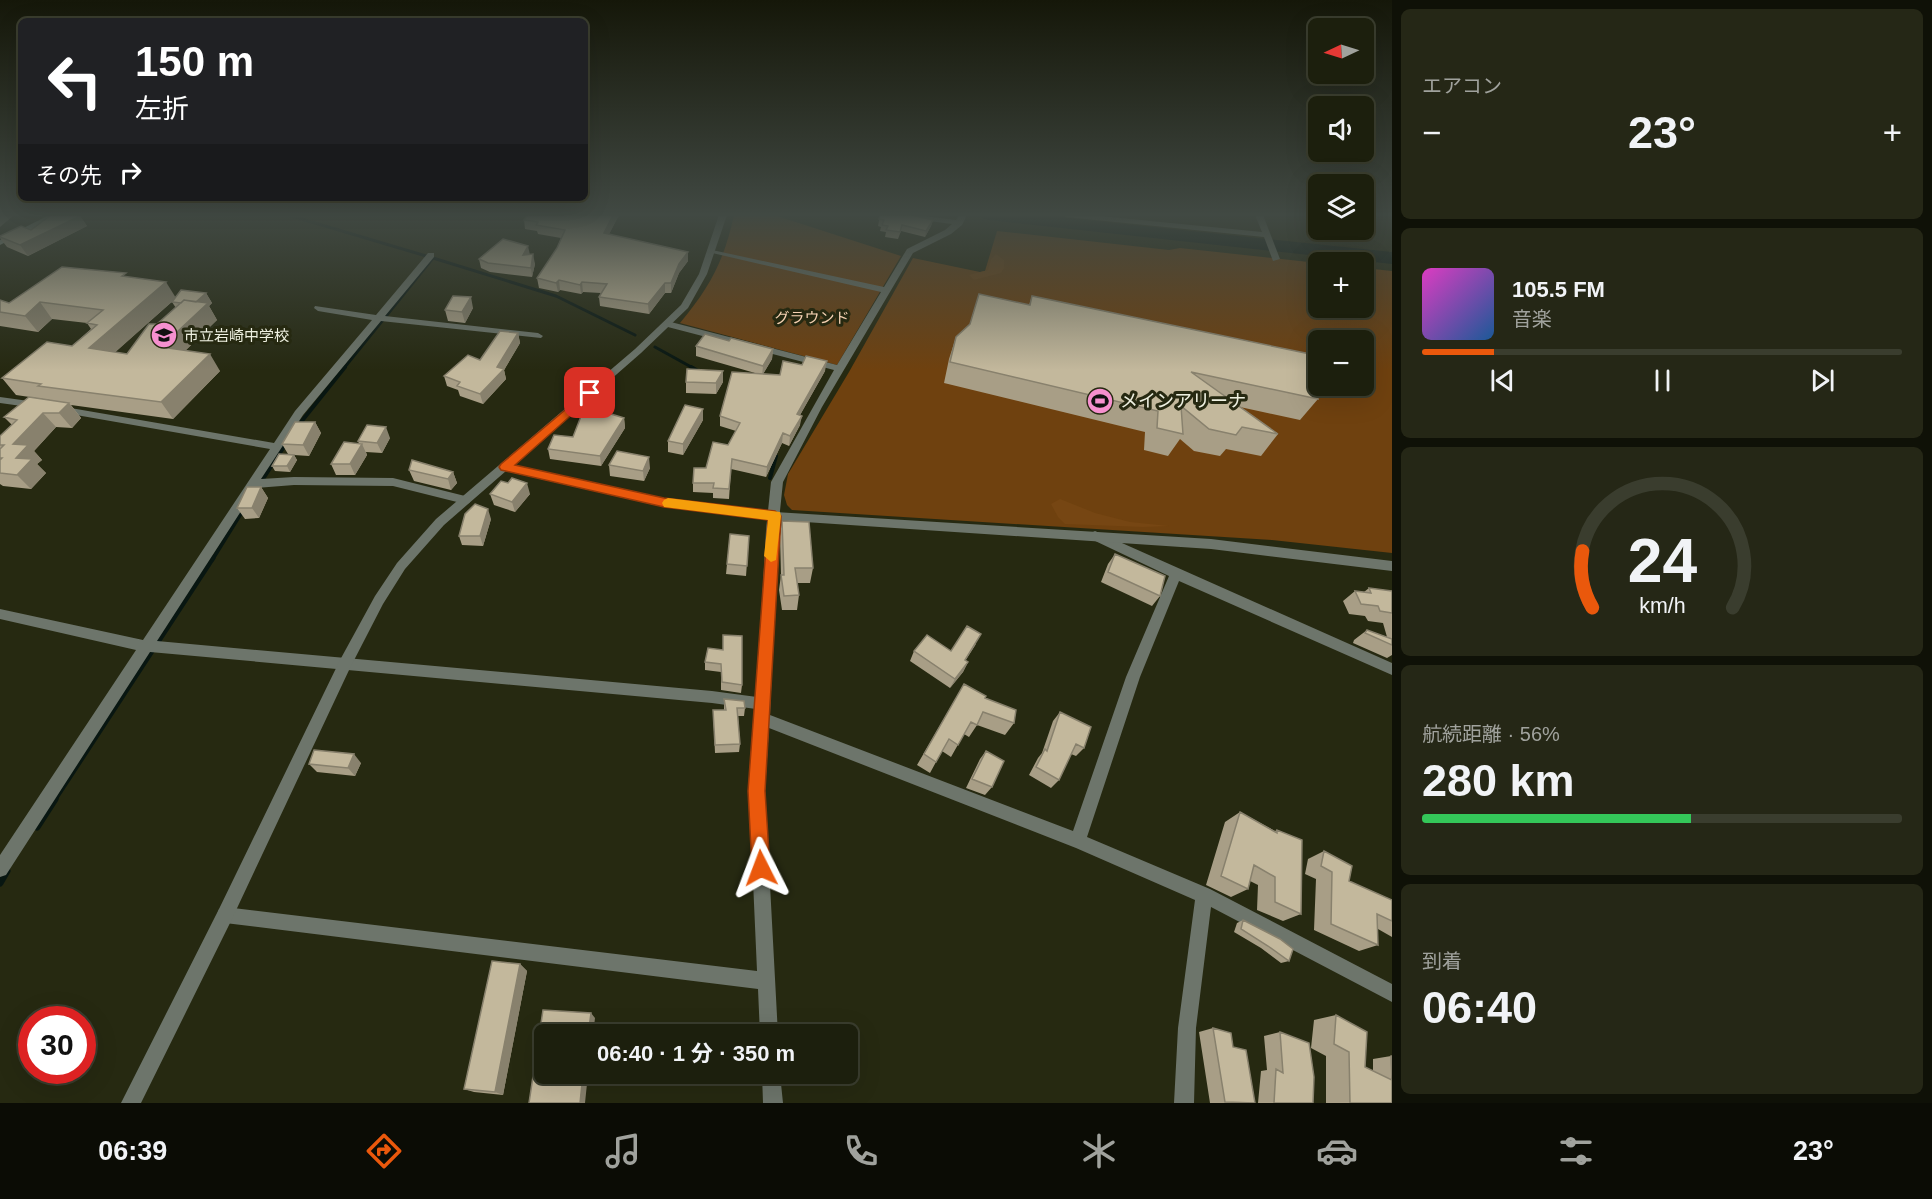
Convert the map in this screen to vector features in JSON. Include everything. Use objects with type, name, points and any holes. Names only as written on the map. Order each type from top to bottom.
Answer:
[{"type":"street","points":[[0,869],[299,413],[384,319],[423,266]]},
{"type":"street","points":[[131,1103],[225,915],[345,664],[379,600],[401,566],[427,536],[465,501],[667,324],[685,306],[695,291],[706,266]]},
{"type":"street","points":[[778,266],[886,290]]},
{"type":"street","points":[[768,1024],[757,791],[777,482],[817,407],[900,266]]},
{"type":"street","points":[[318,308],[384,319],[538,336]]},
{"type":"street","points":[[667,324],[840,369]]},
{"type":"street","points":[[0,400],[277,447]]},
{"type":"street","points":[[505,467],[664,503],[775,516],[1094,536],[1270,550],[1392,566]]},
{"type":"street","points":[[253,484],[312,480],[393,482],[465,501]]},
{"type":"street","points":[[1094,536],[1392,669]]},
{"type":"street","points":[[1078,841],[1134,677],[1176,574]]},
{"type":"street","points":[[0,614],[145,646],[712,697],[763,712],[1204,895],[1392,993]]},
{"type":"street","points":[[1187,1101],[1187,1028],[1204,895]]},
{"type":"street","points":[[225,915],[766,981]]},
{"type":"street","points":[[772,1084],[773,1103]]},
{"type":"green space","name":"グラウンド","points":[[717,266],[895,266],[837,365],[680,323],[700,297]]},
{"type":"green space","points":[[908,266],[954,266],[980,272],[985,271],[986,266],[1308,266],[1308,318],[1374,318],[1374,269],[1392,271],[1392,553],[1272,540],[792,510],[787,505],[784,495],[788,474]]},
{"type":"shaded area","points":[[989,266],[1004,266],[1001,273],[974,280],[969,275],[988,270]]},
{"type":"shaded area","points":[[1060,499],[1095,513],[1130,522],[1169,526],[1065,524],[1051,504]]},
{"type":"building","points":[[545,266],[678,266],[671,283],[665,283],[648,304],[599,297],[607,284],[582,282],[580,285],[559,280],[556,283],[537,278]]},
{"type":"building","points":[[62,267],[126,273],[122,276],[166,282],[89,348],[127,354],[149,324],[157,324],[184,300],[208,303],[161,347],[210,354],[161,402],[38,386],[41,384],[2,378],[47,342],[72,346],[97,325],[87,323],[103,310],[40,302],[25,316],[0,312],[0,300],[9,303]]},
{"type":"building","points":[[181,290],[206,293],[196,302],[184,300],[181,303],[172,302]]},
{"type":"building","points":[[979,294],[1030,305],[1032,296],[1308,354],[1308,396],[1317,396],[1318,399],[1191,372],[1278,434],[1242,427],[1236,435],[1209,429],[1181,406],[1183,434],[1157,428],[1158,411],[950,362],[956,337],[970,324]]},
{"type":"building","points":[[453,296],[471,297],[462,312],[445,310]]},
{"type":"building","points":[[500,331],[518,333],[497,367],[504,369],[480,394],[457,386],[460,382],[444,376],[468,355],[480,360]]},
{"type":"building","points":[[705,334],[773,349],[763,366],[696,346]]},
{"type":"building","points":[[806,356],[827,361],[797,414],[802,416],[790,436],[783,433],[767,467],[732,459],[729,489],[713,488],[714,483],[693,483],[694,468],[706,468],[713,442],[728,445],[740,423],[720,416],[732,372],[780,375],[783,361],[802,365]]},
{"type":"building","points":[[687,369],[723,371],[716,383],[686,382]]},
{"type":"building","points":[[29,397],[69,403],[59,413],[43,413],[13,444],[28,445],[16,458],[32,459],[17,475],[0,473],[2,458],[0,458],[0,449],[4,445],[0,445],[0,436],[17,420],[4,417]]},
{"type":"building","points":[[685,405],[703,409],[683,444],[668,441]]},
{"type":"building","points":[[585,406],[624,418],[600,456],[548,449],[554,435],[573,437]]},
{"type":"building","points":[[295,422],[315,422],[303,445],[282,444]]},
{"type":"building","points":[[367,425],[386,427],[377,443],[358,441]]},
{"type":"building","points":[[344,442],[362,444],[350,464],[331,464]]},
{"type":"building","points":[[617,451],[649,457],[643,471],[609,465]]},
{"type":"building","points":[[279,454],[294,455],[287,466],[272,466]]},
{"type":"building","points":[[412,460],[453,472],[448,479],[409,470]]},
{"type":"building","points":[[512,478],[527,483],[512,502],[490,494],[501,481],[508,483]]},
{"type":"building","points":[[247,487],[261,487],[252,508],[237,508]]},
{"type":"building","points":[[475,504],[488,509],[480,536],[459,536],[465,514]]},
{"type":"building","points":[[782,521],[809,522],[813,568],[795,568],[799,595],[784,596],[781,575],[784,575]]},
{"type":"building","points":[[730,534],[749,536],[747,566],[727,564]]},
{"type":"building","points":[[1115,554],[1165,576],[1160,596],[1108,572]]},
{"type":"building","points":[[1369,588],[1392,591],[1392,613],[1380,611],[1378,606],[1361,604],[1355,591],[1371,593]]},
{"type":"building","points":[[967,626],[981,634],[965,660],[968,662],[955,679],[914,651],[927,635],[951,651]]},
{"type":"building","points":[[1367,630],[1392,639],[1392,645],[1365,633]]},
{"type":"building","points":[[723,635],[742,636],[742,685],[722,682],[721,664],[705,662],[708,648],[723,650]]},
{"type":"building","points":[[964,684],[986,696],[985,698],[1016,710],[1014,723],[983,712],[977,725],[971,722],[958,745],[949,739],[936,762],[924,754]]},
{"type":"building","points":[[724,699],[744,701],[745,708],[737,708],[740,744],[715,745],[713,710],[726,710]]},
{"type":"building","points":[[1060,712],[1091,727],[1084,748],[1076,744],[1059,780],[1036,767],[1045,749],[1047,751]]},
{"type":"building","points":[[314,750],[354,754],[348,768],[309,764]]},
{"type":"building","points":[[986,751],[1004,761],[992,787],[972,779]]},
{"type":"building","points":[[1240,812],[1277,833],[1277,830],[1302,840],[1301,914],[1275,902],[1275,877],[1254,865],[1248,889],[1221,876]]},
{"type":"building","points":[[1324,851],[1352,866],[1349,881],[1392,900],[1392,921],[1377,914],[1378,945],[1331,924],[1332,872],[1321,866]]},
{"type":"building","points":[[1243,920],[1280,939],[1293,949],[1289,961],[1241,929]]},
{"type":"building","points":[[492,961],[520,964],[495,1092],[464,1089]]},
{"type":"building","points":[[543,1010],[591,1013],[590,1024],[541,1024]]},
{"type":"building","points":[[1336,1015],[1367,1032],[1365,1067],[1392,1080],[1392,1103],[1350,1103],[1349,1052],[1334,1044]]},
{"type":"building","points":[[1213,1028],[1231,1033],[1233,1047],[1246,1050],[1255,1103],[1225,1102]]},
{"type":"building","points":[[1280,1032],[1309,1043],[1314,1077],[1313,1103],[1274,1103],[1276,1069],[1283,1073]]},
{"type":"building","points":[[534,1070],[534,1084],[582,1084],[580,1103],[529,1103]]},
{"type":"waterway","points":[[344,368],[426,266]]},
{"type":"waterway","points":[[460,266],[556,296],[635,335]]},
{"type":"waterway","points":[[655,347],[693,368]]},
{"type":"waterway","points":[[297,427],[345,367]]},
{"type":"waterway","points":[[691,367],[700,372]]},
{"type":"waterway","points":[[261,482],[287,442]]},
{"type":"waterway","points":[[770,478],[776,456]]},
{"type":"waterway","points":[[212,560],[243,510]]},
{"type":"waterway","points":[[54,801],[213,558]]},
{"type":"waterway","points":[[37,827],[55,799]]},
{"type":"waterway","points":[[0,883],[7,871]]},
{"type":"slow traffic","points":[[668,503],[775,516],[771,556]]},
{"type":"place","name":"市立岩崎中学校","points":[[164,335]]},
{"type":"place","name":"メインアリーナ","points":[[1100,401]]},
{"type":"route","points":[[590,393],[505,467],[664,503],[775,516],[772,530],[763,719],[757,791],[761,868]]}]
